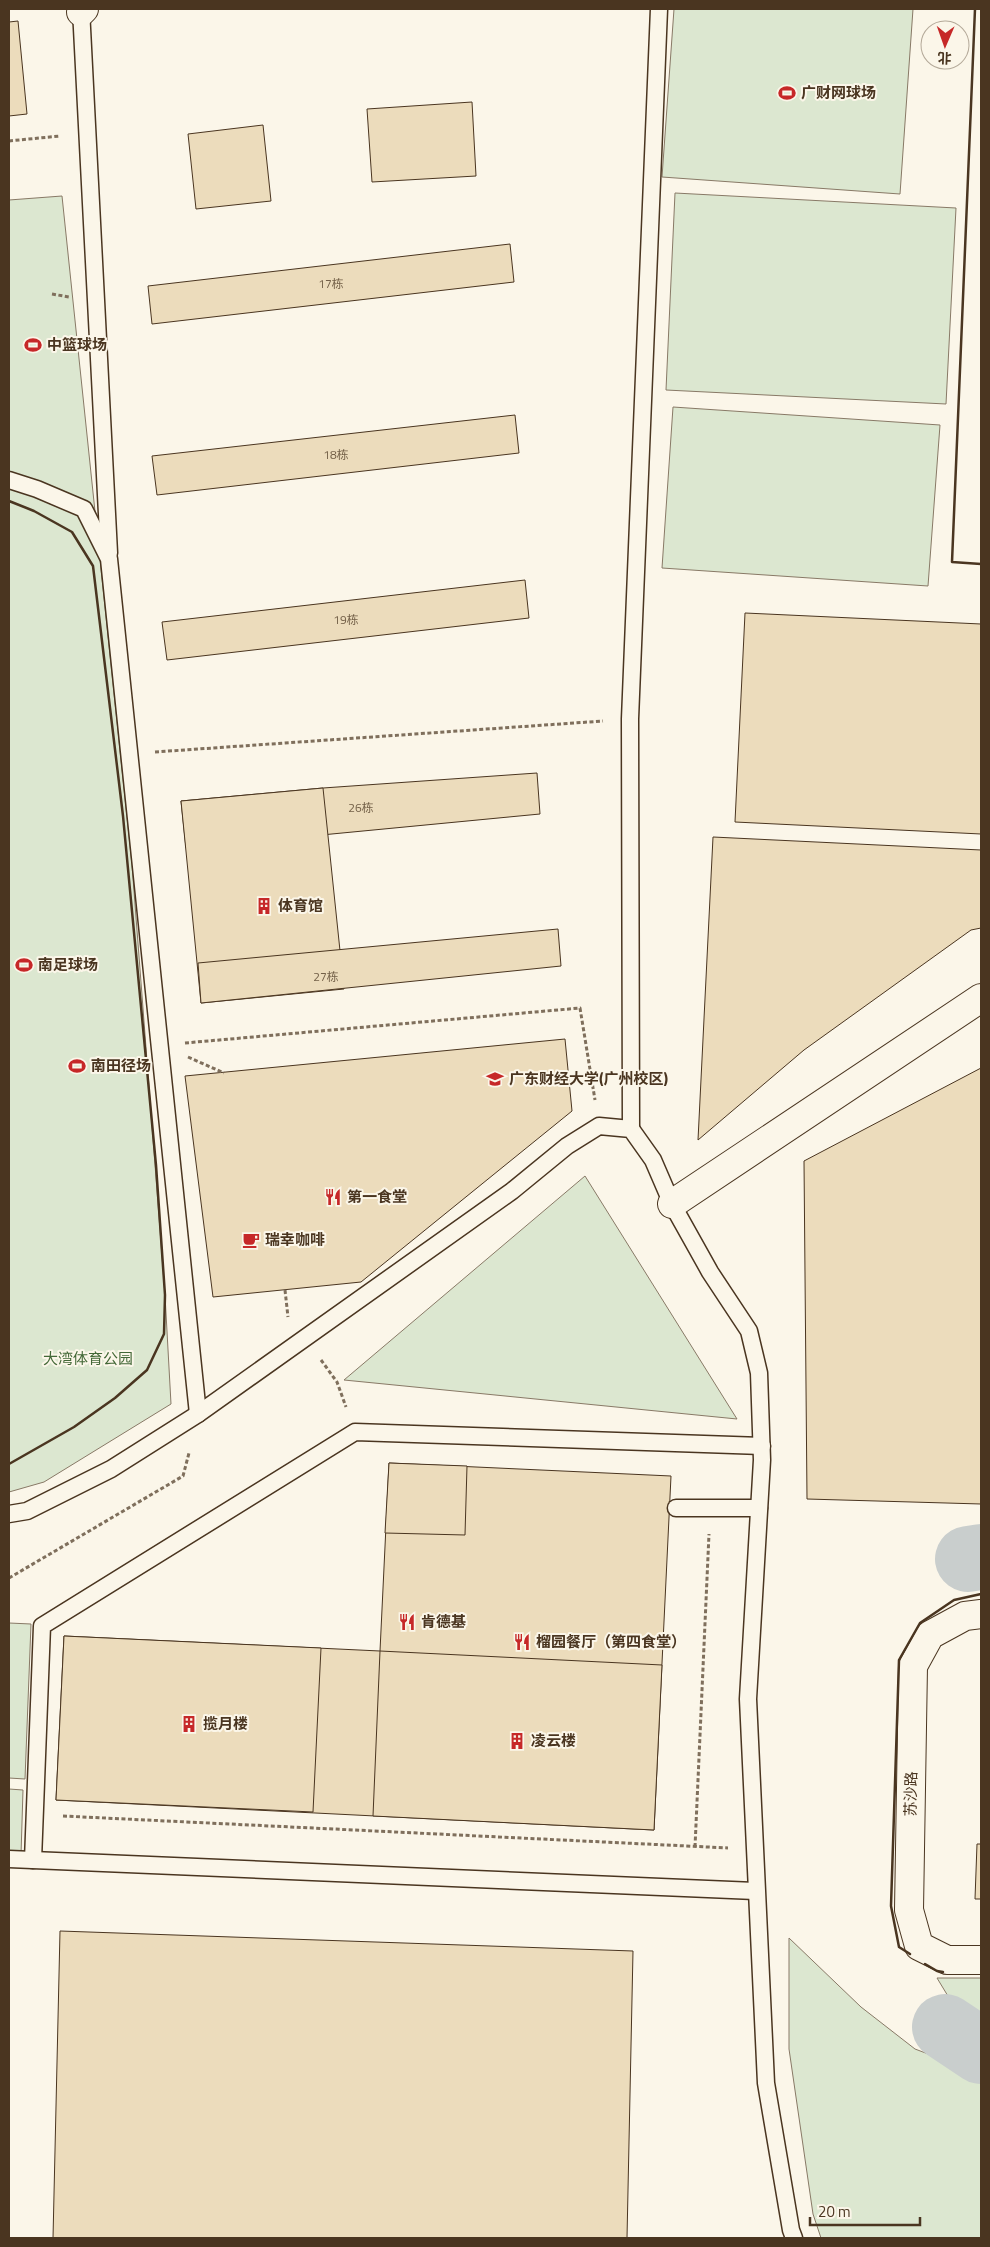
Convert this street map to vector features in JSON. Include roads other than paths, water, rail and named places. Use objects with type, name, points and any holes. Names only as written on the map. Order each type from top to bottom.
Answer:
[{"type":"street","points":[[672,1204],[981,998]]},
{"type":"street","name":"苏沙路","points":[[981,1614],[965,1616],[930,1635],[913,1666],[909,1910],[919,1946],[947,1960],[981,1960]]},
{"type":"lane","points":[[659,9],[630,719],[631,1129],[654,1160],[672,1204],[710,1272],[749,1331],[759,1373],[762,1446],[748,1699],[755,1891],[766,2083],[794,2238]]},
{"type":"lane","points":[[82,10],[109,559],[198,1414]]},
{"type":"lane","points":[[9,480],[37,489],[84,509],[109,559]]},
{"type":"lane","points":[[9,1514],[27,1511],[111,1470],[198,1414],[512,1191],[567,1146],[599,1126],[631,1129]]},
{"type":"lane","points":[[33,1860],[42,1626],[355,1432],[762,1446]]},
{"type":"lane","points":[[676,1508],[759,1508]]},
{"type":"lane","points":[[9,1859],[755,1891]]},
{"type":"waterway","points":[[968,1559],[981,1557]]},
{"type":"waterway","points":[[945,2027],[981,2051]]},
{"type":"place","name":"广财网球场","points":[[787,93]]},
{"type":"place","name":"中篮球场","points":[[33,345]]},
{"type":"place","name":"体育馆","points":[[264,906]]},
{"type":"place","name":"南足球场","points":[[24,965]]},
{"type":"place","name":"南田径场","points":[[77,1066]]},
{"type":"place","name":"广东财经大学(广州校区)","points":[[495,1079]]},
{"type":"place","name":"第一食堂","points":[[333,1197]]},
{"type":"place","name":"瑞幸咖啡","points":[[251,1240]]},
{"type":"place","name":"肯德基","points":[[407,1622]]},
{"type":"place","name":"榴园餐厅（第四食堂）","points":[[522,1642]]},
{"type":"place","name":"揽月楼","points":[[189,1724]]},
{"type":"place","name":"凌云楼","points":[[517,1741]]},
{"type":"park label","name":"大湾体育公园","points":[[88,1359]]}]
